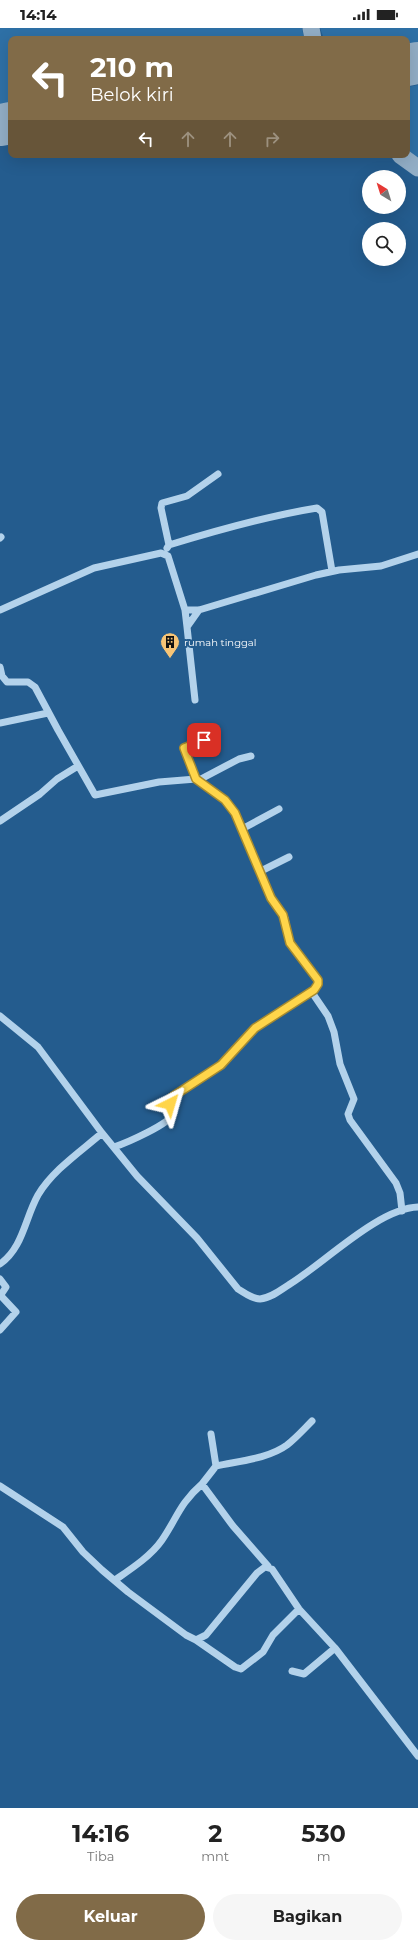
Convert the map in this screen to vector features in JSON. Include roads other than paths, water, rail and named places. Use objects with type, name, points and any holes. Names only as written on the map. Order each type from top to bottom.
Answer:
[{"type":"street","points":[[165,554],[169,545],[161,508],[162,503],[187,496],[218,474]]},
{"type":"street","points":[[169,545],[287,512],[317,508],[322,512],[332,571]]},
{"type":"street","points":[[0,610],[94,568],[161,553],[165,554]]},
{"type":"street","points":[[165,554],[170,564],[185,610],[195,700]]},
{"type":"street","points":[[185,610],[199,610],[297,580],[332,571],[381,566],[418,554]]},
{"type":"street","points":[[188,627],[199,610]]},
{"type":"street","points":[[0,667],[2,676],[7,682],[28,682],[32,684],[93,792],[97,796],[159,782],[197,780],[239,759],[251,756]]},
{"type":"street","points":[[0,723],[48,713]]},
{"type":"street","points":[[114,1147],[137,1138],[170,1119],[174,1113],[169,1102],[172,1097],[221,1065],[255,1028],[318,986],[318,980],[290,943],[285,918],[271,898],[261,871],[235,813],[230,805],[197,780],[184,748],[204,740]]},
{"type":"street","points":[[0,821],[40,794],[56,779],[78,766]]},
{"type":"street","points":[[242,829],[279,809]]},
{"type":"street","points":[[261,871],[289,857]]},
{"type":"street","points":[[311,991],[328,1016],[334,1032],[338,1060],[354,1099],[348,1114],[350,1120],[396,1183],[400,1193],[402,1211]]},
{"type":"street","points":[[0,1016],[38,1047],[102,1133],[141,1181],[197,1238],[238,1289],[246,1294],[258,1299],[266,1298],[320,1264],[354,1236],[384,1219],[402,1211],[418,1207]]},
{"type":"street","points":[[0,1264],[17,1246],[33,1206],[44,1187],[62,1167],[102,1133]]},
{"type":"street","points":[[0,1279],[6,1287],[0,1296],[16,1312],[0,1330]]},
{"type":"street","points":[[115,1580],[158,1546],[179,1508],[202,1484],[216,1466],[267,1455],[278,1450],[286,1445],[312,1421]]},
{"type":"street","points":[[211,1434],[216,1466]]},
{"type":"street","points":[[202,1484],[233,1526],[268,1566],[275,1571],[299,1609],[335,1648],[418,1756]]},
{"type":"street","points":[[0,1486],[63,1527],[83,1552],[115,1580],[186,1635],[196,1640],[235,1667],[243,1668],[263,1652],[273,1636],[299,1609]]},
{"type":"street","points":[[196,1640],[206,1635],[250,1580],[261,1569],[268,1566]]},
{"type":"street","points":[[292,1671],[304,1674],[335,1648]]},
{"type":"place","name":"rumah tinggal","points":[[170,659]]}]
